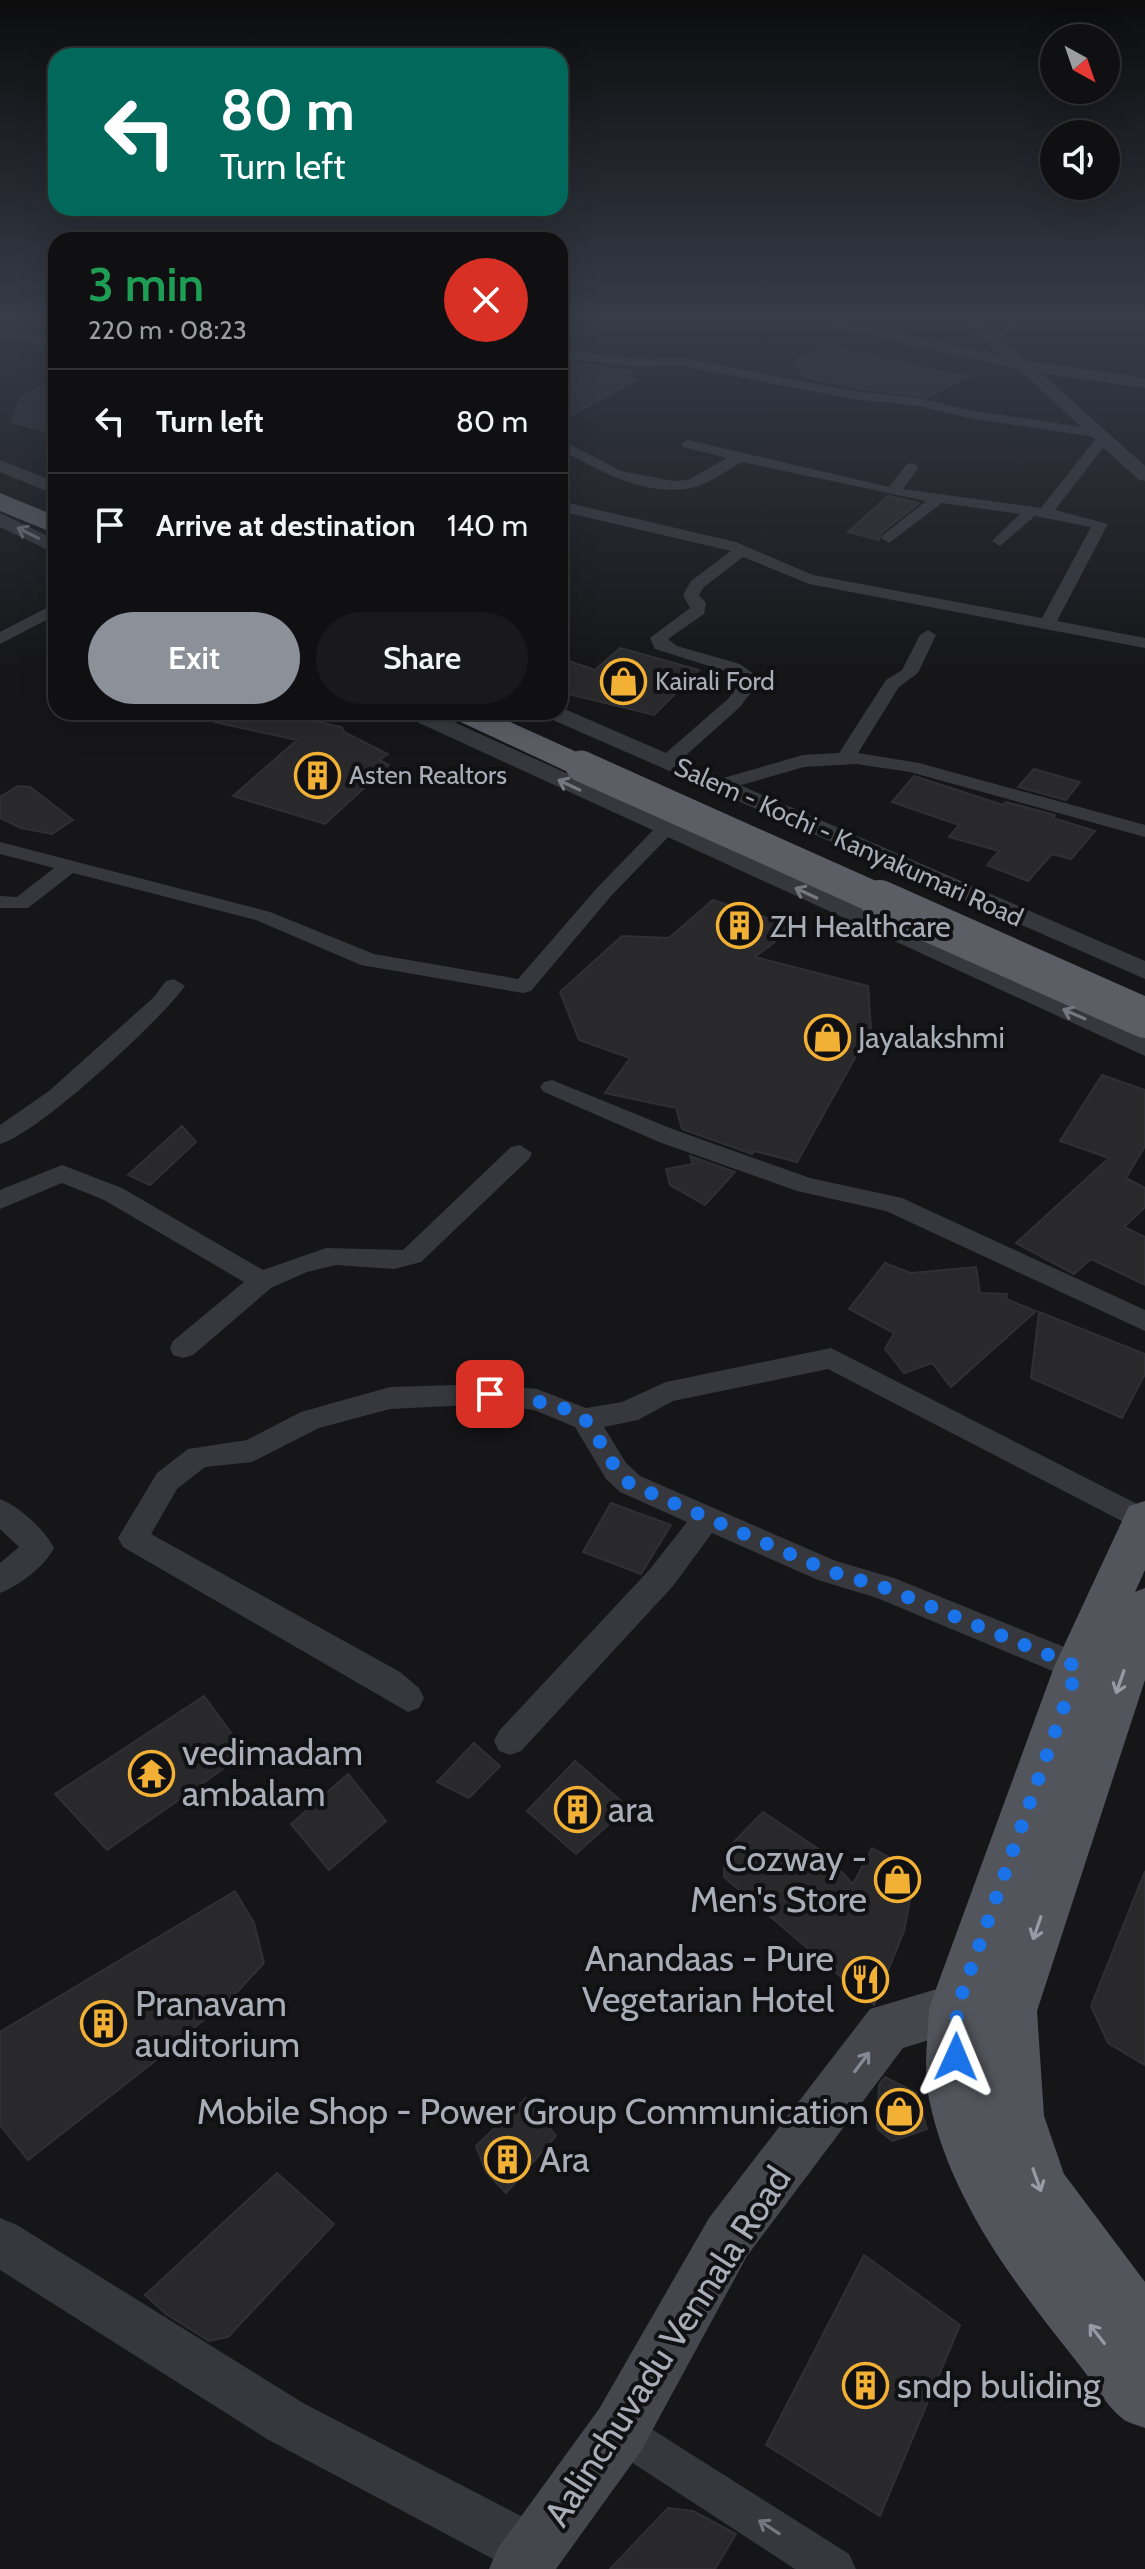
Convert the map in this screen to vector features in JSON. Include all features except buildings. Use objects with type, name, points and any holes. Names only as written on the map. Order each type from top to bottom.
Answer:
[{"type":"highway","points":[[0,480],[48,501]]},
{"type":"highway","points":[[0,501],[48,522]]},
{"type":"highway","name":"Salem - Kochi - Kanyakumari Road","points":[[481,720],[1145,1018]]},
{"type":"highway","name":"Salem - Kochi - Kanyakumari Road","points":[[524,720],[1145,995]]},
{"type":"main road","points":[[1144,1520],[1132,1607],[1009,2011],[1015,2116],[1040,2191],[1145,2334]]},
{"type":"main road","points":[[1132,1607],[1078,1667],[957,2008],[957,2098],[975,2159],[992,2191],[1035,2254],[1145,2396]]},
{"type":"main road","name":"Aalinchuvadu Vennala Road","points":[[526,2560],[620,2430],[728,2237],[888,2027],[957,2008]]},
{"type":"street","points":[[1080,433],[1098,436]]},
{"type":"street","points":[[1095,433],[1145,476]]},
{"type":"street","points":[[1000,541],[1038,512],[1098,436]]},
{"type":"street","points":[[688,444],[893,492],[1100,524],[1047,625]]},
{"type":"street","points":[[568,447],[617,475],[673,485],[691,484],[740,457]]},
{"type":"street","points":[[0,465],[48,486]]},
{"type":"street","points":[[893,492],[912,467]]},
{"type":"street","points":[[889,538],[939,498]]},
{"type":"street","points":[[568,508],[742,550],[809,579],[1145,643]]},
{"type":"street","points":[[0,519],[48,544]]},
{"type":"street","points":[[667,762],[734,703],[752,679],[728,667],[672,651],[661,645],[659,638],[698,610],[698,603],[691,595],[697,584],[742,550]]},
{"type":"street","points":[[0,639],[48,616]]},
{"type":"street","points":[[845,759],[892,684],[909,673],[928,635]]},
{"type":"street","name":"Salem - Kochi - Kanyakumari Road","points":[[568,718],[1145,971]]},
{"type":"street","points":[[431,720],[1145,1047]]},
{"type":"street","points":[[720,785],[803,761],[845,759],[912,767],[1145,831]]},
{"type":"street","points":[[0,848],[263,916],[369,960],[523,986],[604,892],[666,828]]},
{"type":"street","points":[[0,902],[21,904],[68,867]]},
{"type":"street","points":[[886,930],[910,922],[942,900],[946,885]]},
{"type":"street","points":[[979,971],[980,952],[1006,930],[1036,924]]},
{"type":"street","points":[[0,1136],[57,1096],[162,1002],[174,986]]},
{"type":"street","points":[[552,1087],[667,1136],[806,1185],[893,1204],[1145,1321]]},
{"type":"street","points":[[183,1348],[262,1281],[308,1261],[333,1256],[398,1262],[412,1256],[520,1153]]},
{"type":"street","points":[[0,1200],[62,1173],[72,1175],[113,1194],[262,1281]]},
{"type":"street","points":[[408,1698],[389,1682],[133,1538],[167,1481],[198,1457],[252,1451],[311,1420],[390,1398],[490,1394],[537,1400],[585,1419],[628,1412],[666,1392],[831,1358],[1144,1520]]},
{"type":"street","points":[[585,1419],[616,1471],[630,1484],[829,1571],[883,1587],[1078,1667]]},
{"type":"street","points":[[0,1511],[39,1548],[0,1580]]},
{"type":"street","points":[[510,1741],[662,1577],[706,1518]]},
{"type":"street","points":[[0,2242],[285,2421],[526,2560]]},
{"type":"street","points":[[620,2430],[834,2569]]},
{"type":"place","name":"Kairali Ford","points":[[624,681]]},
{"type":"place","name":"Asten Realtors","points":[[318,775]]},
{"type":"place","name":"ZH Healthcare","points":[[739,926]]},
{"type":"place","name":"Jayalakshmi","points":[[827,1037]]},
{"type":"place","name":"vedimadam ambalam","points":[[151,1773]]},
{"type":"place","name":"ara","points":[[577,1809]]},
{"type":"place","name":"Cozway - Men's Store","points":[[898,1879]]},
{"type":"place","name":"Anandaas - Pure Vegetarian Hotel","points":[[865,1979]]},
{"type":"place","name":"Pranavam auditorium","points":[[104,2024]]},
{"type":"place","name":"Mobile Shop - Power Group Communication","points":[[900,2111]]},
{"type":"place","name":"Ara","points":[[508,2159]]},
{"type":"place","name":"sndp buliding","points":[[866,2385]]},
{"type":"route","points":[[490,1394],[537,1400],[585,1419],[616,1471],[630,1484],[829,1571],[883,1587],[1078,1667],[957,2008],[956,2057]]}]
